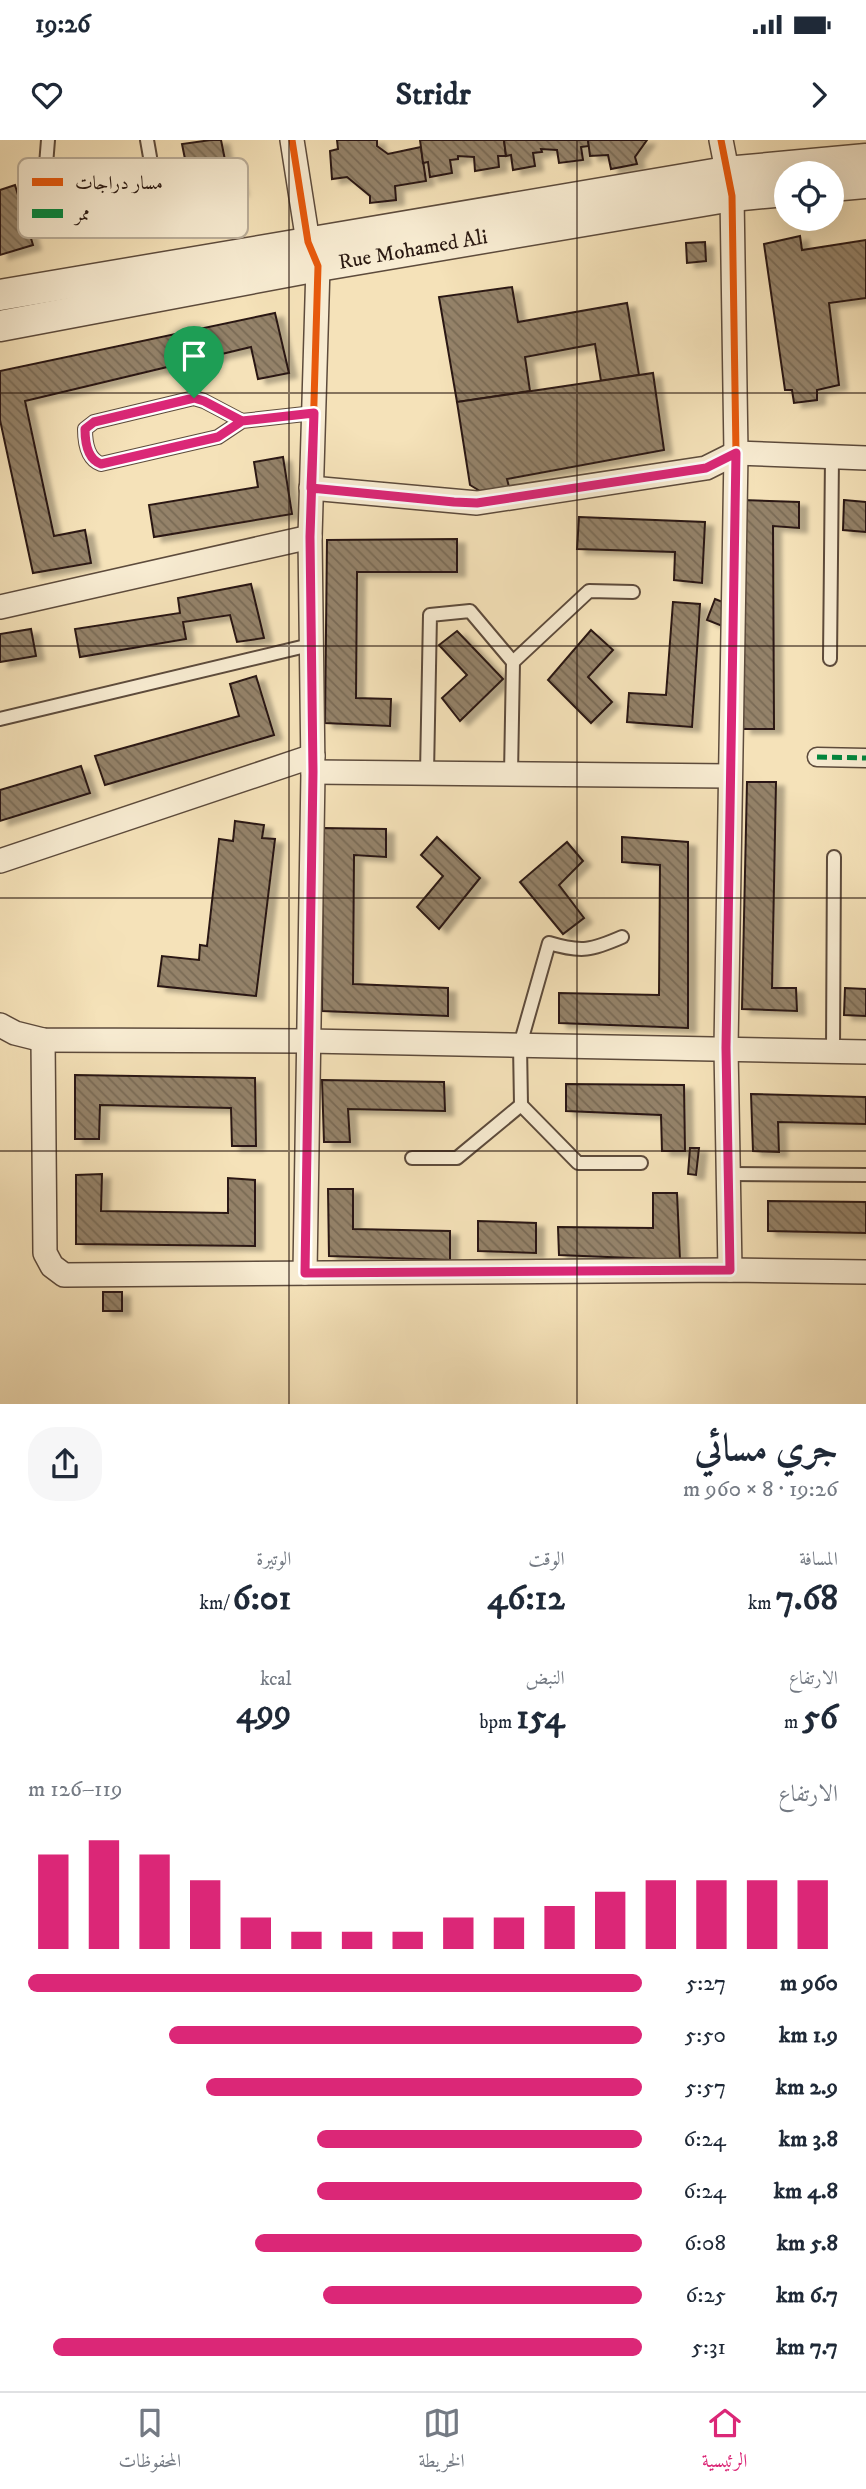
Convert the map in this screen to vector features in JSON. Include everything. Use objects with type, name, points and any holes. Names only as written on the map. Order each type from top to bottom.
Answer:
[{"type":"street","points":[[292,140],[313,254],[314,413],[310,537],[313,764],[305,1273]]},
{"type":"street","points":[[721,140],[729,184],[736,453],[726,1048],[730,1270]]},
{"type":"street","points":[[729,184],[866,159]]},
{"type":"street","points":[[844,185],[866,183]]},
{"type":"street","name":"Rue Mohamed Ali","points":[[0,327],[313,254],[729,184],[774,190]]},
{"type":"street","points":[[0,295],[313,254]]},
{"type":"street","points":[[311,488],[477,503],[706,468],[736,453],[866,458]]},
{"type":"street","points":[[0,607],[310,537]]},
{"type":"street","points":[[817,758],[866,758]]},
{"type":"street","points":[[0,861],[313,764],[427,773],[729,776]]},
{"type":"street","points":[[0,1025],[15,1033],[43,1040],[308,1041],[866,1052]]},
{"type":"street","points":[[43,1040],[46,1253],[52,1266],[64,1275],[730,1270],[866,1272]]},
{"type":"lane","points":[[47,158],[48,140]]},
{"type":"lane","points":[[147,140],[149,156]]},
{"type":"lane","points":[[242,421],[194,398],[94,422],[85,429],[85,439],[94,462],[101,464],[218,437],[242,421],[314,413]]},
{"type":"lane","points":[[830,659],[832,457]]},
{"type":"lane","points":[[513,663],[589,591],[633,592]]},
{"type":"lane","points":[[427,773],[430,615],[470,611],[513,663],[510,774]]},
{"type":"lane","points":[[0,719],[310,645]]},
{"type":"lane","points":[[833,1051],[834,857]]},
{"type":"lane","points":[[622,937],[592,948],[574,951],[550,943],[520,1045],[521,1105],[578,1163],[641,1163]]},
{"type":"lane","points":[[412,1158],[457,1158],[521,1105]]},
{"type":"lane","points":[[729,1174],[866,1175]]},
{"type":"building","points":[[221,140],[225,158],[185,158],[182,144]]},
{"type":"building","points":[[337,140],[377,140],[377,146],[388,154],[421,147],[426,181],[395,186],[396,200],[370,203],[370,196],[347,177],[332,179],[330,151],[338,149]]},
{"type":"building","points":[[420,140],[504,140],[506,156],[498,156],[499,167],[475,171],[474,157],[458,156],[458,159],[450,160],[452,173],[430,177],[428,162],[423,163]]},
{"type":"building","points":[[504,140],[588,140],[589,146],[581,147],[583,160],[559,163],[557,150],[541,149],[542,152],[533,153],[535,166],[513,170],[511,155],[506,156]]},
{"type":"building","points":[[588,140],[647,140],[635,157],[637,164],[611,169],[608,155],[590,156]]},
{"type":"building","points":[[15,185],[18,195],[18,238],[31,238],[33,245],[0,255],[0,190]]},
{"type":"building","points":[[800,236],[802,250],[866,240],[866,298],[829,303],[839,385],[817,390],[817,400],[794,403],[792,390],[785,390],[764,244]]},
{"type":"building","points":[[705,242],[706,261],[687,263],[686,243]]},
{"type":"building","points":[[512,287],[518,322],[627,303],[639,375],[601,381],[595,344],[525,357],[530,391],[457,402],[439,297]]},
{"type":"building","points":[[275,313],[289,373],[258,379],[251,347],[25,401],[54,536],[85,530],[91,563],[33,573],[0,420],[0,371]]},
{"type":"building","points":[[653,373],[664,450],[507,479],[509,487],[480,491],[470,485],[457,402]]},
{"type":"building","points":[[283,457],[292,514],[154,537],[149,505],[258,487],[254,462]]},
{"type":"building","points":[[742,500],[799,502],[799,528],[773,526],[774,729],[743,729]]},
{"type":"building","points":[[844,500],[866,502],[866,532],[843,530]]},
{"type":"building","points":[[579,517],[705,522],[702,583],[674,580],[675,552],[577,549]]},
{"type":"building","points":[[457,539],[457,572],[357,572],[356,698],[391,699],[390,726],[325,723],[327,540]]},
{"type":"building","points":[[251,584],[264,638],[237,642],[230,615],[183,622],[186,639],[80,657],[75,629],[180,613],[178,598]]},
{"type":"building","points":[[715,599],[738,608],[730,629],[707,620]]},
{"type":"building","points":[[673,602],[700,604],[692,727],[627,722],[629,693],[666,695]]},
{"type":"building","points":[[31,629],[36,656],[0,662],[0,634]]},
{"type":"building","points":[[591,630],[613,650],[588,677],[612,702],[591,723],[548,680]]},
{"type":"building","points":[[457,631],[503,679],[460,721],[442,698],[467,675],[439,645]]},
{"type":"building","points":[[256,676],[274,735],[105,785],[95,756],[239,716],[230,684]]},
{"type":"building","points":[[81,766],[90,793],[0,821],[0,790]]},
{"type":"building","points":[[747,782],[776,782],[772,988],[796,988],[797,1011],[742,1009]]},
{"type":"building","points":[[235,821],[264,825],[262,838],[275,839],[256,996],[158,986],[162,956],[199,960],[200,945],[207,946],[219,839],[233,841]]},
{"type":"building","points":[[323,828],[386,829],[386,857],[354,855],[353,984],[448,988],[448,1016],[322,1011]]},
{"type":"building","points":[[437,837],[480,878],[439,929],[417,907],[443,876],[421,855]]},
{"type":"building","points":[[622,837],[688,842],[688,1028],[559,1023],[559,993],[659,995],[660,865],[622,862]]},
{"type":"building","points":[[567,842],[583,861],[559,885],[584,918],[563,934],[520,882]]},
{"type":"building","points":[[845,988],[866,989],[866,1016],[844,1015]]},
{"type":"building","points":[[75,1075],[255,1078],[256,1146],[232,1146],[231,1108],[100,1105],[99,1139],[75,1139]]},
{"type":"building","points":[[322,1080],[444,1082],[445,1111],[348,1109],[350,1142],[324,1142]]},
{"type":"building","points":[[566,1084],[684,1085],[685,1151],[662,1151],[661,1115],[566,1111]]},
{"type":"building","points":[[751,1094],[866,1097],[866,1124],[778,1122],[779,1152],[753,1151]]},
{"type":"building","points":[[690,1148],[699,1148],[696,1175],[688,1174]]},
{"type":"building","points":[[102,1174],[101,1211],[228,1213],[228,1178],[255,1180],[255,1246],[76,1244],[76,1175]]},
{"type":"building","points":[[328,1189],[353,1189],[353,1229],[450,1231],[450,1260],[329,1256]]},
{"type":"building","points":[[653,1193],[677,1193],[680,1260],[559,1255],[558,1227],[653,1228]]},
{"type":"building","points":[[768,1201],[866,1202],[866,1233],[768,1231]]},
{"type":"building","points":[[478,1221],[536,1223],[536,1253],[478,1251]]},
{"type":"building","points":[[103,1292],[122,1292],[122,1311],[103,1311]]},
{"type":"marked path","points":[[817,757],[866,758]]},
{"type":"cycle path","points":[[292,140],[308,242],[318,266],[310,537],[313,772],[305,1273]]},
{"type":"cycle path","points":[[721,140],[732,196],[736,453],[726,1048],[730,1270]]},
{"type":"route","points":[[194,398],[94,422],[85,429],[89,454],[94,462],[101,464],[218,437],[242,421],[314,413],[311,488],[310,537],[313,772],[305,1273],[730,1270],[726,1048],[736,453],[706,468],[477,503],[311,488],[314,413],[242,421],[194,398]]}]
